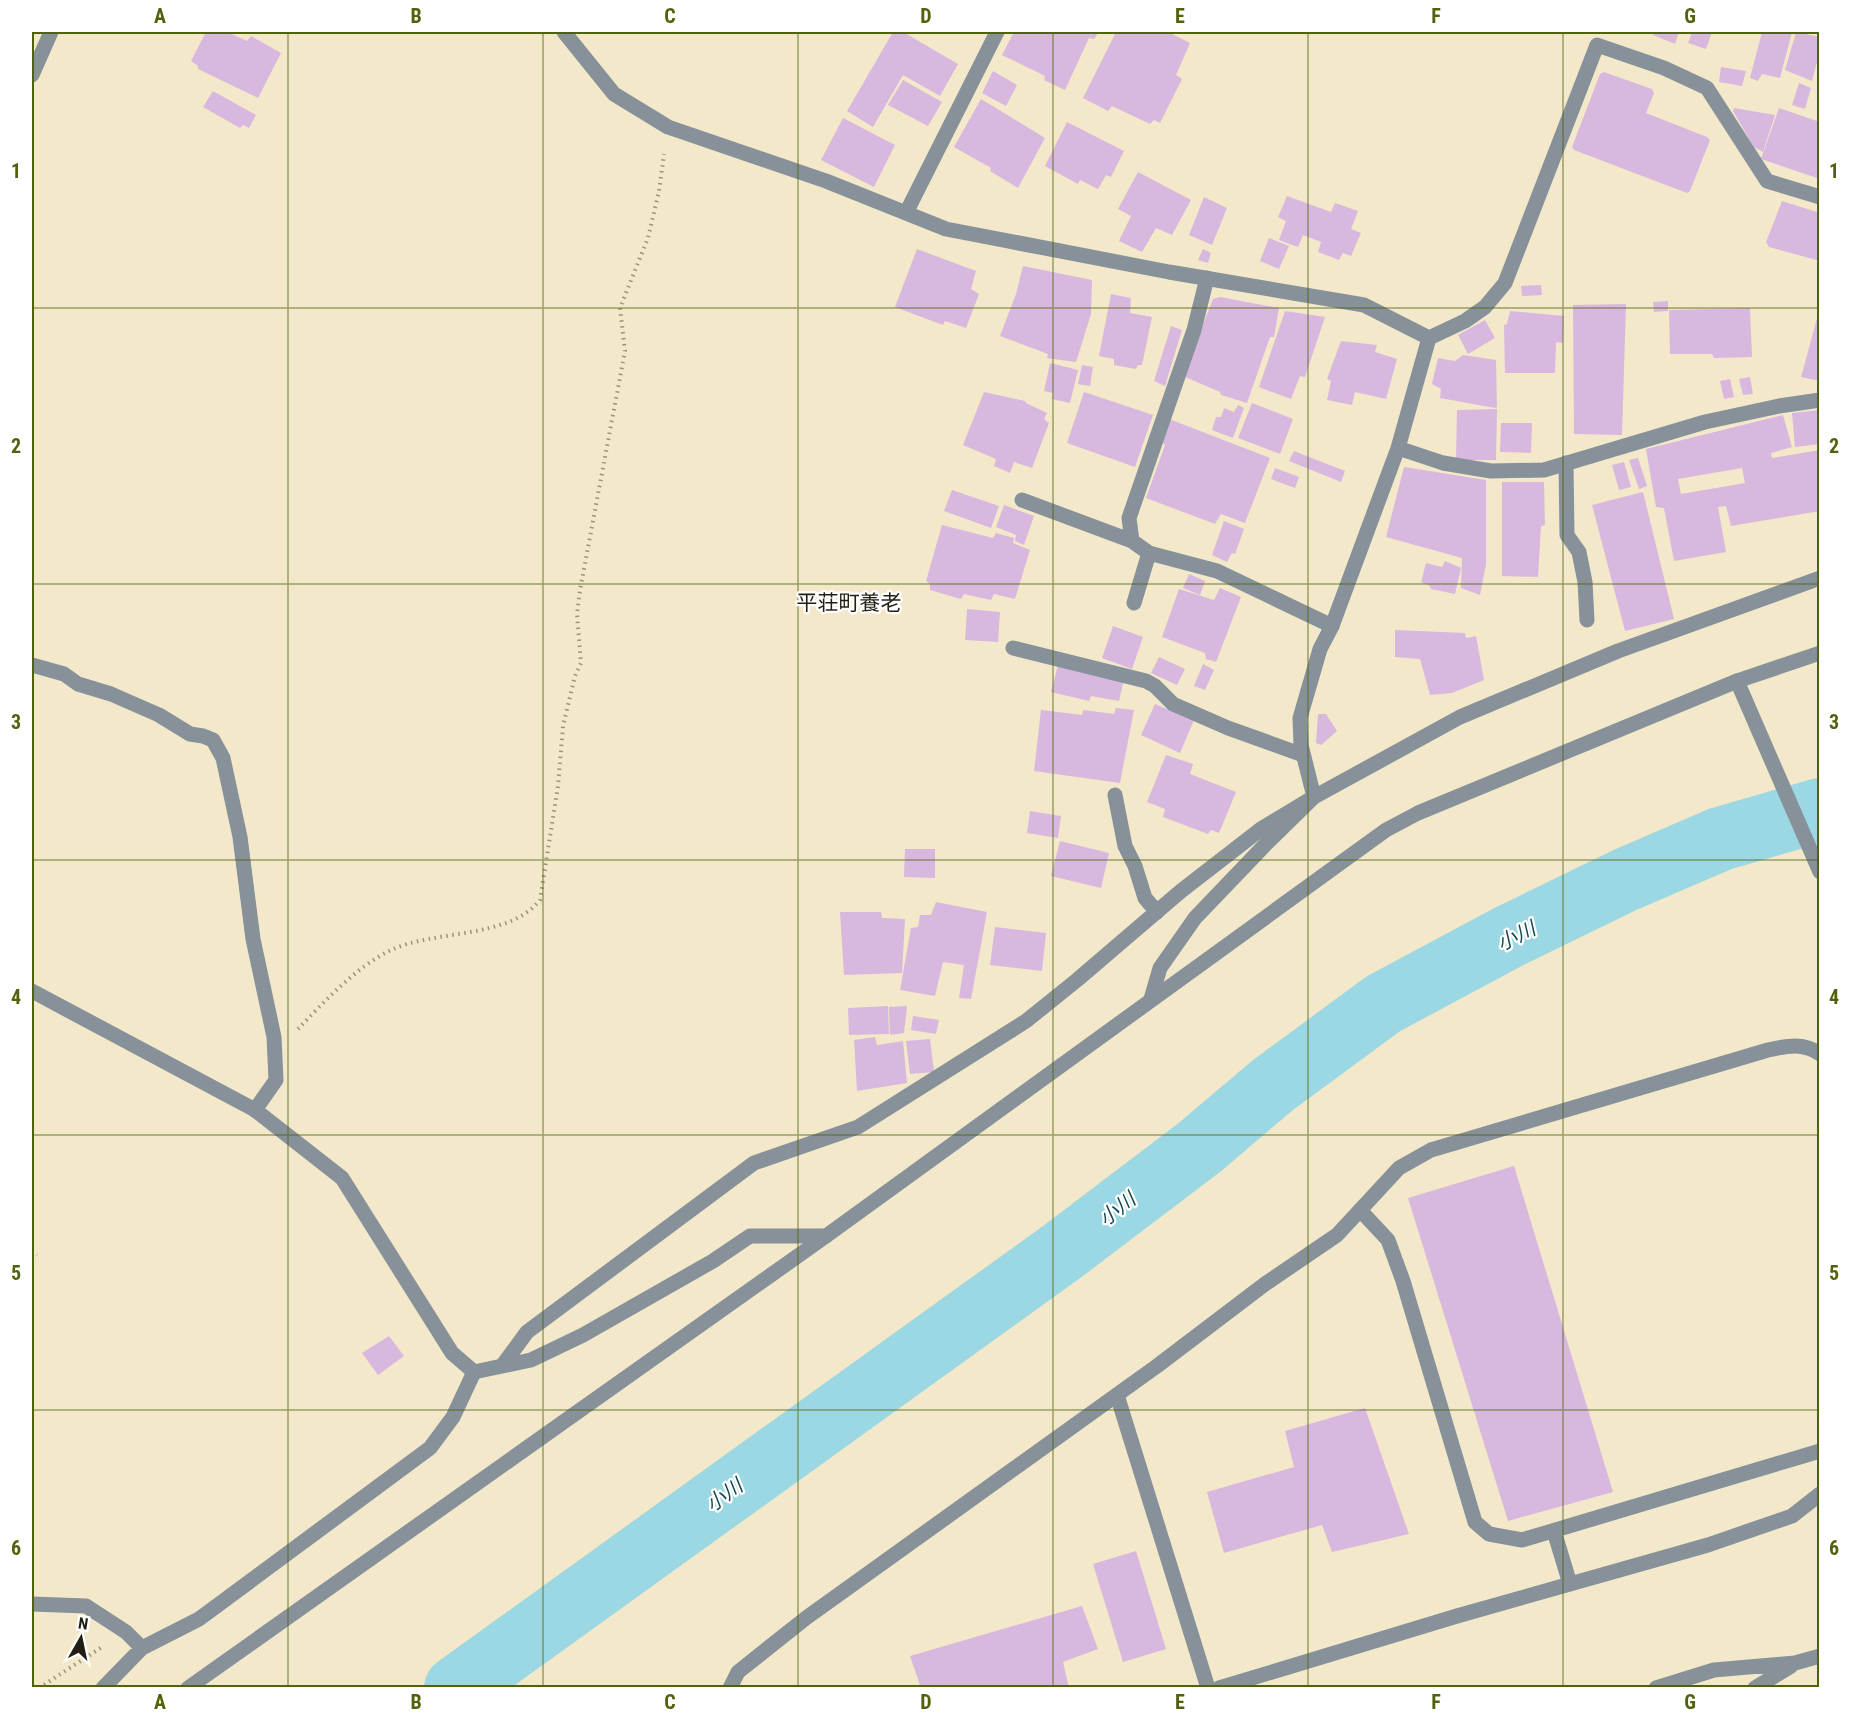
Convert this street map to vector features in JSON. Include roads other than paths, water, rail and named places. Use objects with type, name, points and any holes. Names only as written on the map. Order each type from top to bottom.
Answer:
[{"type":"street","points":[[32,75],[51,32]]},
{"type":"street","points":[[564,32],[614,94],[668,127],[826,181],[946,229],[1206,279],[1364,305],[1429,338]]},
{"type":"street","points":[[906,213],[997,32]]},
{"type":"street","points":[[1314,797],[1303,756],[1300,718],[1320,649],[1332,626],[1398,448],[1429,338],[1465,321],[1485,307],[1504,283],[1597,45],[1664,68],[1707,88],[1767,181],[1820,197]]},
{"type":"street","points":[[1132,542],[1129,518],[1194,330],[1206,279]]},
{"type":"street","points":[[1398,448],[1443,463],[1491,471],[1544,470],[1705,422],[1779,406],[1820,400]]},
{"type":"street","points":[[1566,463],[1567,535],[1579,552],[1585,582],[1587,620]]},
{"type":"street","points":[[1022,500],[1132,542],[1149,553],[1217,571],[1332,626]]},
{"type":"street","points":[[1134,603],[1149,553]]},
{"type":"street","points":[[502,1366],[527,1332],[754,1163],[858,1127],[1026,1020],[1261,830],[1314,797],[1460,717],[1618,651],[1820,578]]},
{"type":"street","points":[[1014,648],[1146,681],[1155,686],[1173,704],[1228,728],[1303,756]]},
{"type":"street","points":[[188,1688],[826,1236],[1386,830],[1418,813],[1737,681],[1820,653]]},
{"type":"street","points":[[32,665],[64,674],[78,684],[111,694],[159,715],[190,734],[213,740],[223,758],[240,837],[253,939],[274,1037],[276,1080],[255,1110]]},
{"type":"street","points":[[1737,681],[1820,872]]},
{"type":"street","points":[[1115,795],[1125,846],[1135,866],[1145,898],[1157,912]]},
{"type":"street","points":[[1151,999],[1160,969],[1195,918],[1314,797]]},
{"type":"street","points":[[32,991],[255,1110],[342,1178],[453,1353],[474,1372]]},
{"type":"street","points":[[730,1688],[738,1672],[806,1618],[1117,1395],[1265,1284],[1337,1235],[1399,1168],[1431,1150],[1768,1050],[1792,1045],[1814,1050],[1820,1054]]},
{"type":"street","points":[[1360,1210],[1388,1240],[1396,1260],[1475,1522],[1489,1534],[1522,1540],[1820,1451]]},
{"type":"street","points":[[474,1372],[531,1360],[583,1335],[713,1261],[750,1236],[826,1236]]},
{"type":"street","points":[[103,1688],[142,1648],[199,1619],[430,1448],[453,1417],[474,1372]]},
{"type":"street","points":[[1117,1395],[1208,1688]]},
{"type":"street","points":[[1219,1688],[1250,1683],[1570,1584],[1708,1545],[1792,1516],[1820,1494]]},
{"type":"street","points":[[1554,1530],[1570,1584]]},
{"type":"street","points":[[32,1604],[86,1606],[126,1632],[142,1648]]},
{"type":"street","points":[[1656,1688],[1714,1670],[1795,1663],[1820,1656]]},
{"type":"street","points":[[1755,1688],[1795,1663]]},
{"type":"waterway","name":"小川","points":[[456,1688],[1063,1251],[1200,1147],[1273,1085],[1383,1004],[1508,937],[1625,880],[1720,839],[1820,810]]},
{"type":"district","name":"平荘町養老","points":[[849,603]]}]
